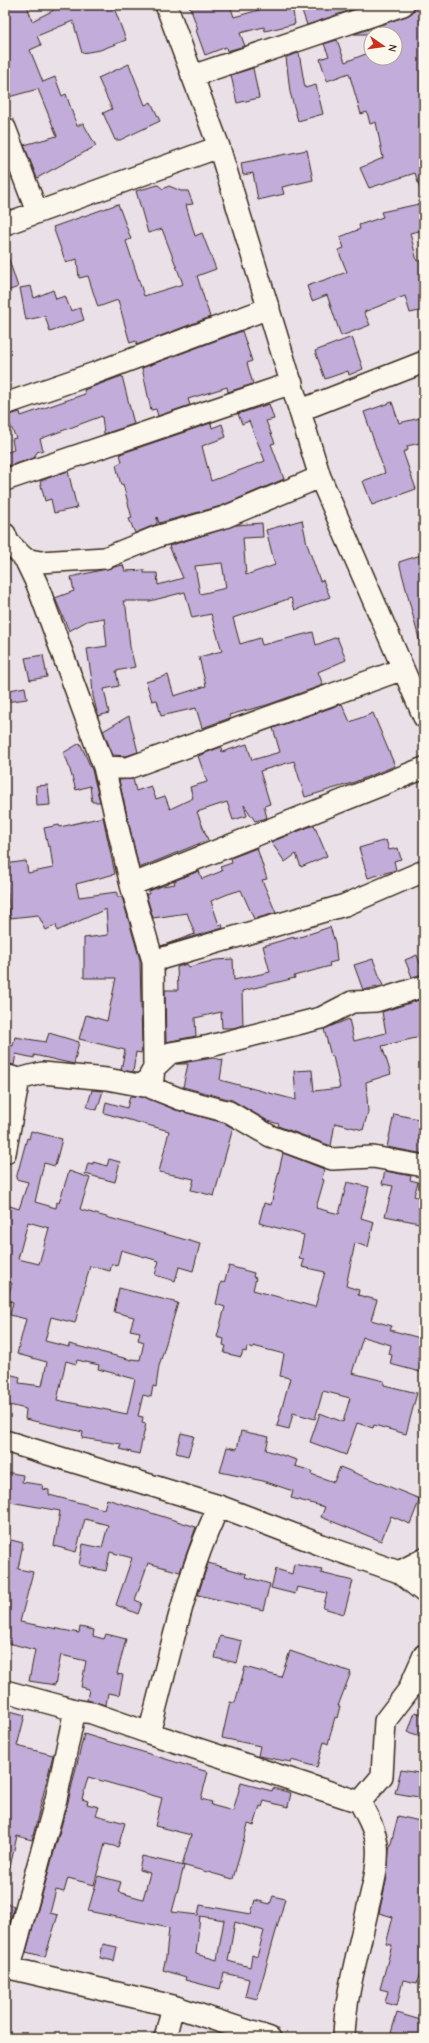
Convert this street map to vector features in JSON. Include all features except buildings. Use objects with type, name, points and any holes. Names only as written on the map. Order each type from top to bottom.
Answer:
[{"type":"street","points":[[166,5],[219,147],[301,410],[320,476],[424,717]]},
{"type":"street","points":[[192,76],[403,5]]},
{"type":"street","points":[[5,128],[37,212]]},
{"type":"street","points":[[5,224],[219,147]]},
{"type":"street","points":[[5,404],[95,373],[269,308]]},
{"type":"street","points":[[301,410],[424,362]]},
{"type":"street","points":[[5,480],[292,383]]},
{"type":"street","points":[[25,559],[40,562],[105,558],[159,536],[225,517],[320,476]]},
{"type":"street","points":[[5,534],[8,542],[25,559],[37,584],[104,767],[131,885],[153,962],[154,1068],[152,1088],[180,1098],[229,1112],[270,1136],[332,1159],[373,1157],[424,1166]]},
{"type":"street","points":[[104,767],[128,768],[403,669]]},
{"type":"street","points":[[131,885],[424,768]]},
{"type":"street","points":[[153,962],[346,906],[424,871]]},
{"type":"street","points":[[5,1153],[12,1077],[42,1073],[107,1079],[144,1086],[154,1068],[170,1053],[210,1046],[321,1018],[352,1002],[376,1001],[424,986]]},
{"type":"street","points":[[5,1440],[219,1506],[327,1548],[399,1572],[424,1592]]},
{"type":"street","points":[[149,1733],[182,1603],[199,1552],[219,1506]]},
{"type":"street","points":[[399,1572],[424,1560]]},
{"type":"street","points":[[360,1802],[382,1776],[385,1721],[408,1690],[424,1655]]},
{"type":"street","points":[[5,1691],[75,1710],[92,1713],[360,1802],[373,1827],[377,1843],[377,1864],[349,1994],[345,2017],[344,2038]]},
{"type":"street","points":[[75,1710],[56,1799],[7,1967],[173,2006],[270,2038]]},
{"type":"street","points":[[165,2038],[173,2006]]}]
